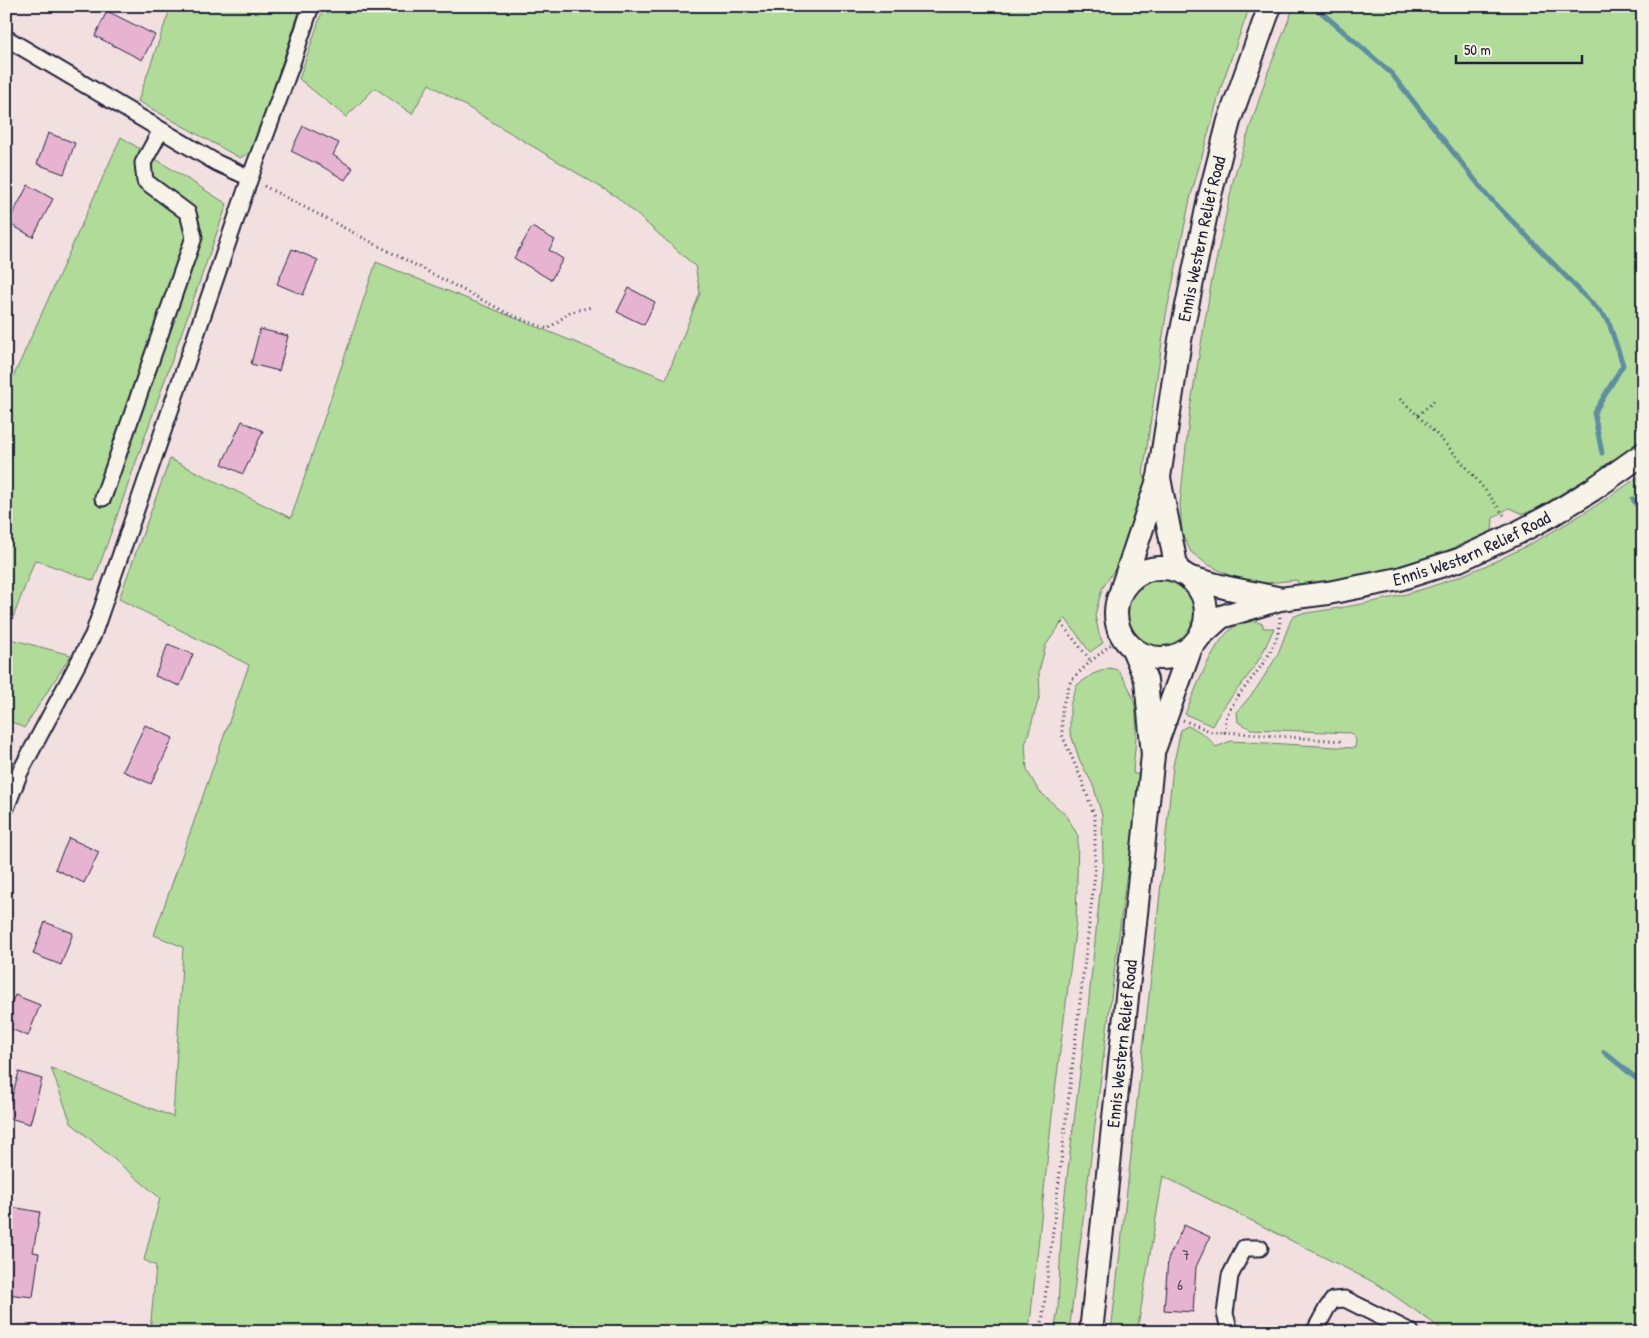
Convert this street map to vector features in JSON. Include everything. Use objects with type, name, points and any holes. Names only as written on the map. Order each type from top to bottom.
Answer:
[{"type":"main road","name":"Ennis Western Relief Road","points":[[1122,588],[1159,477],[1180,340],[1209,199],[1229,120],[1270,6]]},
{"type":"main road","name":"Ennis Western Relief Road","points":[[1152,755],[1196,641],[1221,617],[1280,599],[1399,579],[1459,560],[1554,514],[1643,454]]},
{"type":"main road","name":"Ennis Western Relief Road","points":[[1159,477],[1184,574],[1228,588],[1280,599]]},
{"type":"main road","points":[[1162,567],[1184,574],[1201,590],[1206,604],[1206,620],[1196,641],[1178,655],[1162,658],[1147,656],[1127,643],[1117,625],[1115,612],[1117,599],[1122,588],[1133,576],[1147,569],[1162,567]]},
{"type":"main road","name":"Ennis Western Relief Road","points":[[1091,1332],[1152,755],[1146,680],[1127,643]]},
{"type":"street","points":[[6,808],[20,772],[93,635],[311,6]]},
{"type":"street","points":[[8,41],[217,163],[250,178]]},
{"type":"street","points":[[104,498],[194,238],[188,213],[145,181],[144,163],[161,130]]},
{"type":"street","points":[[1233,1332],[1229,1328],[1225,1314],[1230,1276],[1244,1248],[1260,1248]]},
{"type":"street","points":[[1314,1332],[1327,1308],[1334,1300],[1345,1299],[1410,1331]]},
{"type":"path","points":[[250,178],[511,315],[529,322],[548,329],[570,312],[592,307]]},
{"type":"path","points":[[1400,399],[1418,415],[1486,490],[1517,533]]},
{"type":"path","points":[[1418,415],[1434,401]]},
{"type":"path","points":[[1225,732],[1227,714],[1270,653],[1280,626],[1280,599]]},
{"type":"path","points":[[1061,623],[1090,661]]},
{"type":"path","points":[[1041,1332],[1095,874],[1095,817],[1081,778],[1062,735],[1062,707],[1071,680],[1090,661],[1127,643]]},
{"type":"path","points":[[1180,719],[1212,732],[1341,741]]},
{"type":"green space","points":[[171,6],[301,6],[253,150],[240,158],[138,101]]},
{"type":"green space","points":[[324,6],[1250,6],[1222,84],[1190,199],[1166,315],[1143,474],[1149,483],[1120,561],[1102,589],[1095,615],[1103,643],[1090,652],[1065,618],[1046,645],[1039,671],[1040,695],[1025,745],[1027,770],[1038,790],[1067,816],[1078,836],[1076,923],[1052,1115],[1029,1332],[150,1332],[156,1266],[144,1260],[160,1198],[71,1123],[51,1068],[173,1117],[183,947],[154,935],[249,665],[119,599],[170,459],[291,518],[376,262],[666,379],[700,293],[695,266],[617,197],[429,84],[412,114],[375,88],[346,117],[299,79]]},
{"type":"green space","points":[[1294,6],[1643,6],[1643,442],[1536,509],[1523,514],[1509,508],[1493,518],[1492,531],[1435,556],[1373,573],[1299,586],[1297,580],[1266,583],[1233,577],[1207,564],[1191,552],[1182,534],[1180,503],[1190,409],[1211,285],[1234,177],[1268,72]]},
{"type":"green space","points":[[121,137],[227,204],[94,581],[35,560],[6,636],[6,393]]},
{"type":"green space","points":[[1643,474],[1643,1332],[1446,1332],[1379,1285],[1163,1176],[1137,1332],[1111,1332],[1173,766],[1181,730],[1187,726],[1196,729],[1216,747],[1231,741],[1355,748],[1356,740],[1351,733],[1251,729],[1238,722],[1237,712],[1256,689],[1277,656],[1293,617],[1300,614],[1390,598],[1461,576],[1541,538],[1587,511]]},
{"type":"green space","points":[[1161,577],[1181,583],[1191,593],[1197,613],[1191,633],[1181,643],[1161,649],[1141,643],[1131,633],[1125,613],[1131,593],[1141,583]]},
{"type":"green space","points":[[1255,621],[1263,624],[1263,628],[1274,628],[1255,666],[1221,710],[1212,726],[1185,714],[1200,678],[1222,639],[1239,624]]},
{"type":"green space","points":[[6,638],[71,655],[24,728],[6,719]]},
{"type":"green space","points":[[1109,668],[1118,670],[1129,687],[1133,698],[1136,726],[1133,773],[1143,776],[1125,886],[1069,1332],[1054,1332],[1058,1309],[1062,1218],[1088,1008],[1103,864],[1102,815],[1093,785],[1080,761],[1070,732],[1070,705],[1077,685],[1093,674]]},
{"type":"building","points":[[107,11],[155,35],[142,60],[95,36]]},
{"type":"building","points":[[303,126],[339,143],[333,155],[353,168],[345,180],[291,151]]},
{"type":"building","points":[[48,133],[75,143],[64,174],[37,164]]},
{"type":"building","points":[[28,185],[53,199],[33,237],[8,223]]},
{"type":"building","points":[[532,227],[555,240],[549,250],[563,259],[551,280],[514,258]]},
{"type":"building","points":[[292,249],[318,260],[303,295],[277,284]]},
{"type":"building","points":[[629,288],[655,302],[644,325],[617,312]]},
{"type":"building","points":[[260,329],[288,336],[279,371],[251,364]]},
{"type":"building","points":[[242,421],[263,431],[243,474],[222,464]]},
{"type":"building","points":[[168,644],[193,654],[180,686],[155,676]]},
{"type":"building","points":[[145,725],[173,738],[151,784],[123,771]]},
{"type":"building","points":[[69,838],[99,852],[84,883],[55,869]]},
{"type":"building","points":[[45,922],[73,933],[61,965],[33,954]]},
{"type":"building","points":[[15,995],[40,1005],[28,1036],[6,1027],[6,1015]]},
{"type":"building","points":[[19,1072],[42,1079],[30,1124],[6,1117]]},
{"type":"building","points":[[6,1206],[40,1212],[33,1252],[39,1253],[33,1297],[6,1294],[12,1233],[6,1232]]},
{"type":"building","points":[[1184,1225],[1210,1237],[1196,1267],[1193,1312],[1164,1310],[1168,1259]]},
{"type":"waterway","points":[[1321,12],[1391,73],[1486,194],[1608,320],[1623,365],[1594,413],[1602,453]]},
{"type":"waterway","points":[[1633,499],[1643,516]]},
{"type":"waterway","points":[[1604,1052],[1643,1084]]}]
